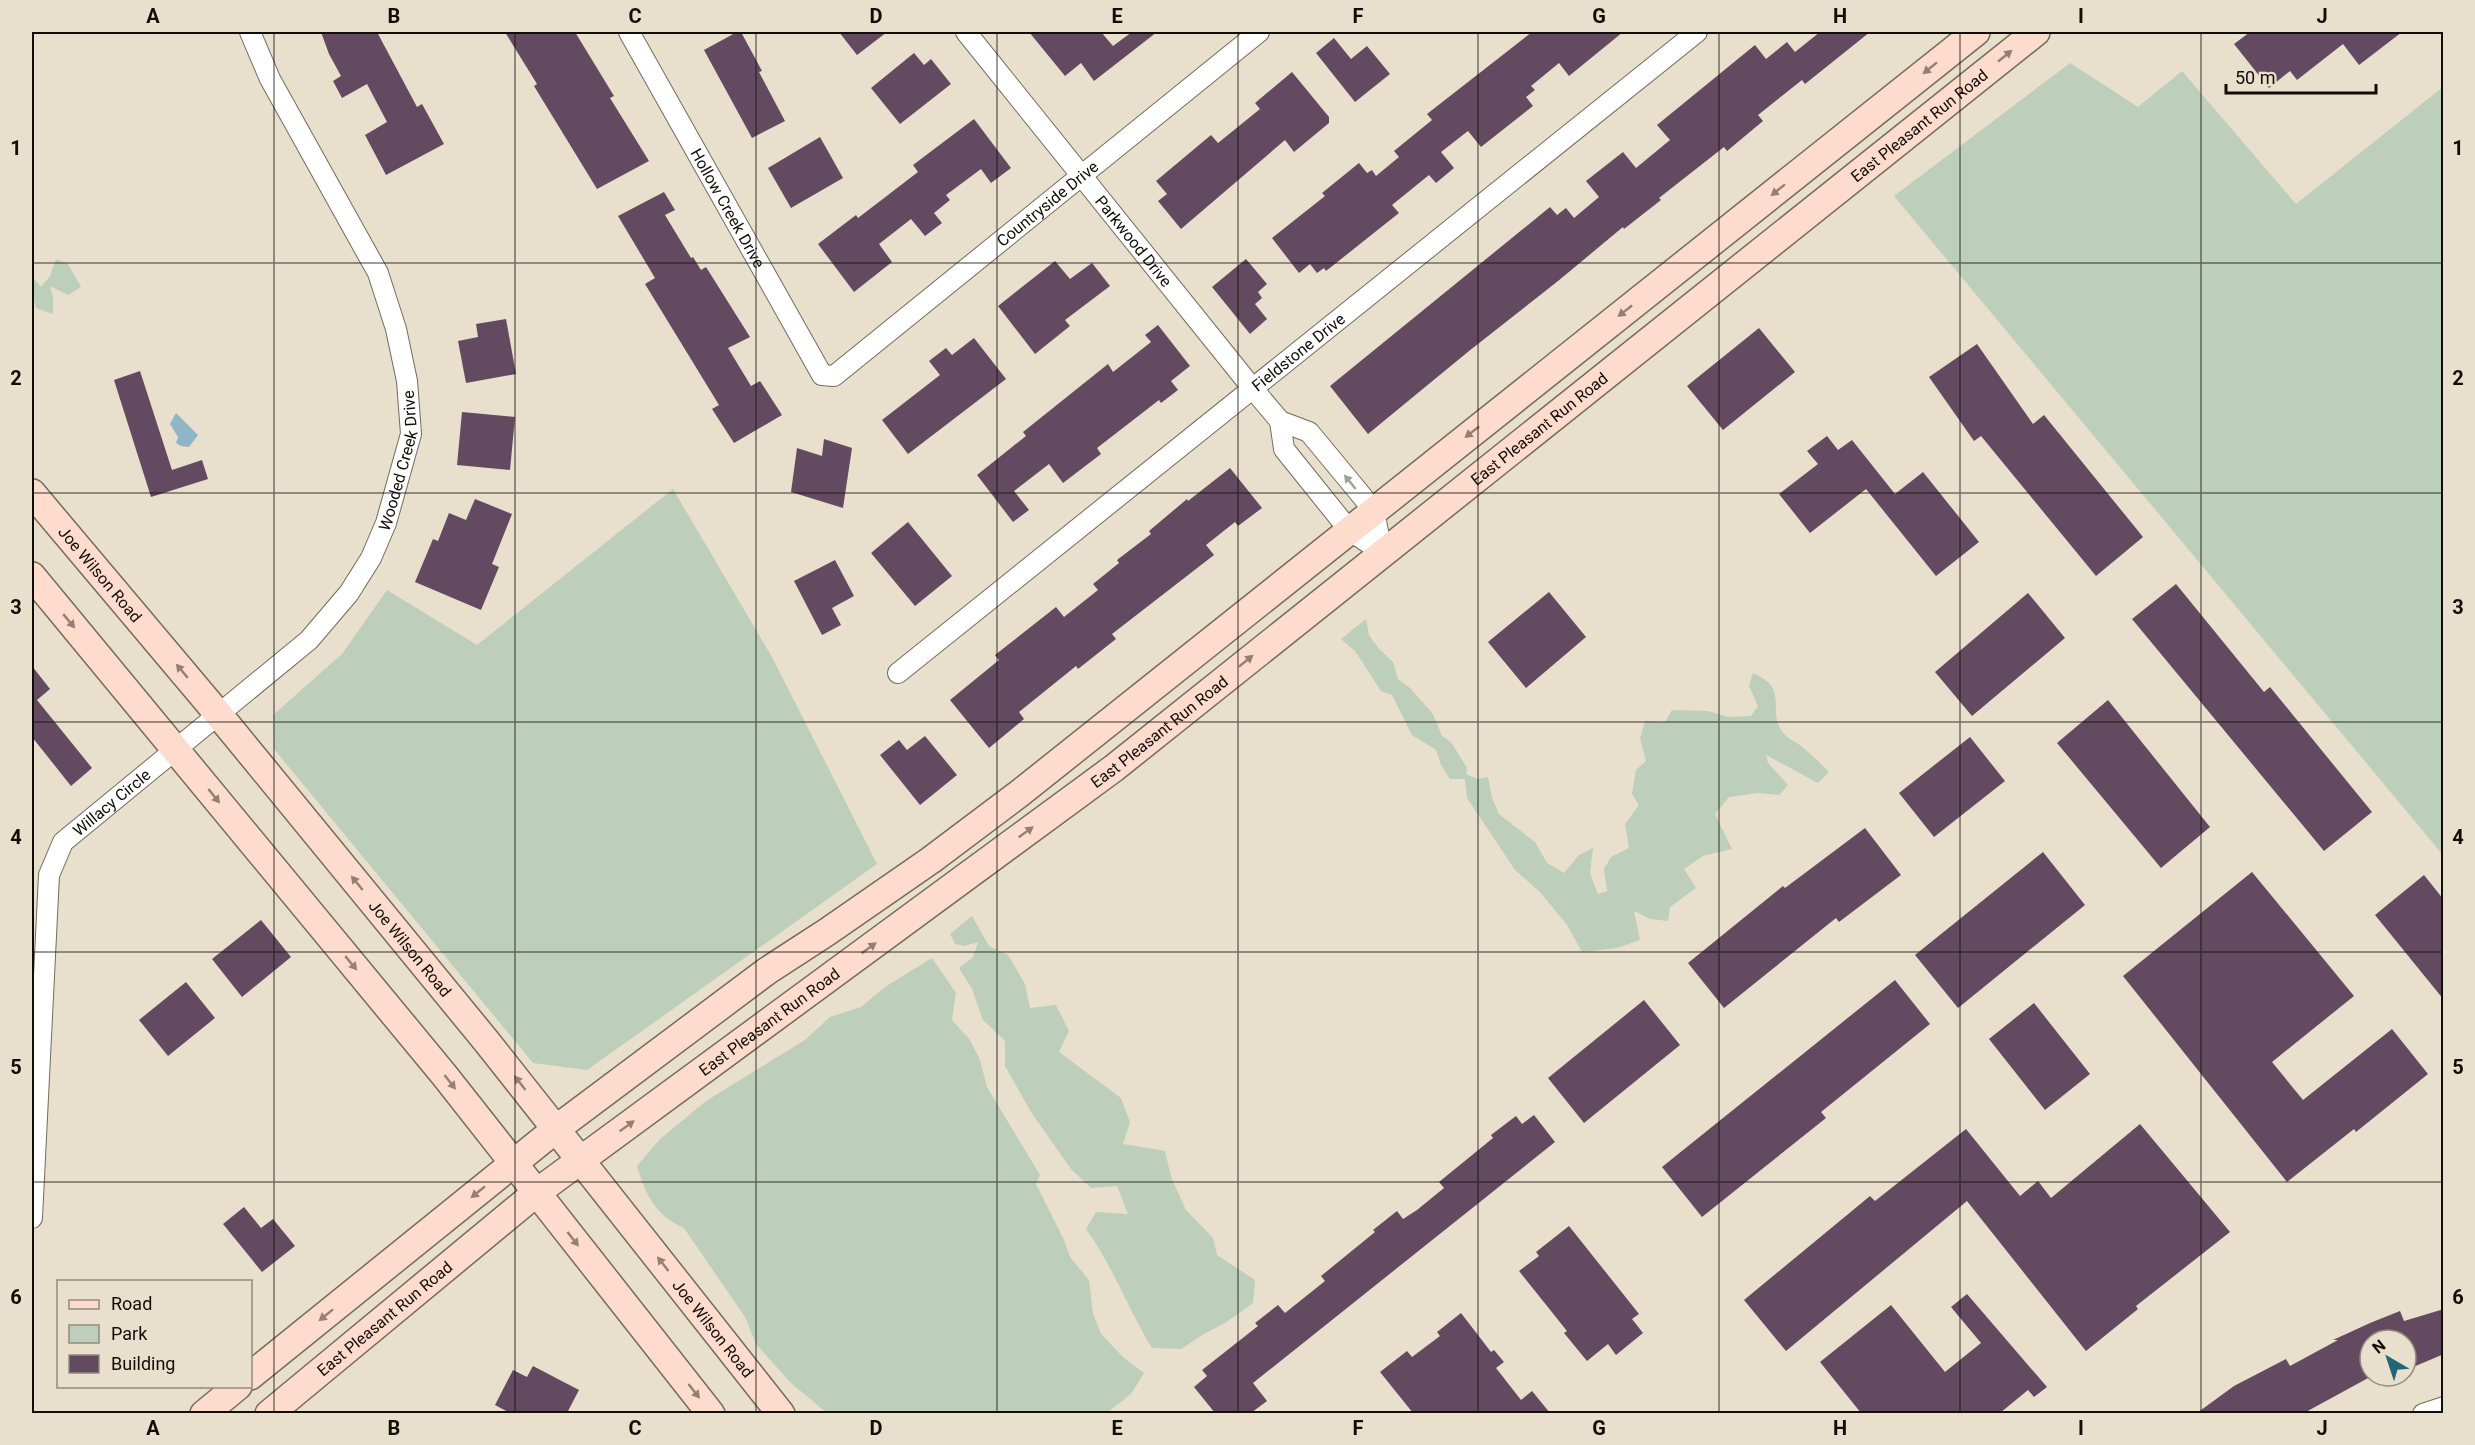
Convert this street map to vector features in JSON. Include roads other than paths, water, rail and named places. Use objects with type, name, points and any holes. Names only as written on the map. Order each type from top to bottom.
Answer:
[{"type":"main road","points":[[252,1374],[556,1129],[767,971],[949,847],[1976,32]]},
{"type":"main road","name":"East Pleasant Run Road","points":[[269,1413],[536,1193],[1114,768],[2036,32]]},
{"type":"main road","points":[[1729,228],[1754,258]]},
{"type":"main road","name":"Joe Wilson Road","points":[[32,493],[219,716],[556,1129],[781,1413]]},
{"type":"main road","points":[[32,576],[445,1076],[711,1413]]},
{"type":"main road","points":[[204,1413],[235,1388]]},
{"type":"street","name":"Wooded Creek Drive","points":[[177,750],[309,640],[349,592],[371,558],[386,523],[411,434],[407,381],[396,329],[378,273],[270,79],[250,32]]},
{"type":"street","name":"Hollow Creek Drive","points":[[629,32],[822,375],[834,376]]},
{"type":"street","name":"Parkwood Drive","points":[[966,32],[1252,389],[1280,421],[1309,432],[1374,511],[1382,552]]},
{"type":"street","name":"Countryside Drive","points":[[834,376],[1259,32]]},
{"type":"street","name":"Fieldstone Drive","points":[[898,673],[1697,32]]},
{"type":"street","points":[[1280,421],[1284,449],[1349,531],[1382,552]]},
{"type":"street","name":"Willacy Circle","points":[[32,1218],[49,875],[63,842],[177,750]]},
{"type":"street","points":[[2423,1413],[2444,1407]]},
{"type":"water","points":[[176,413],[198,435],[189,447],[176,443],[178,437],[170,424]]}]
